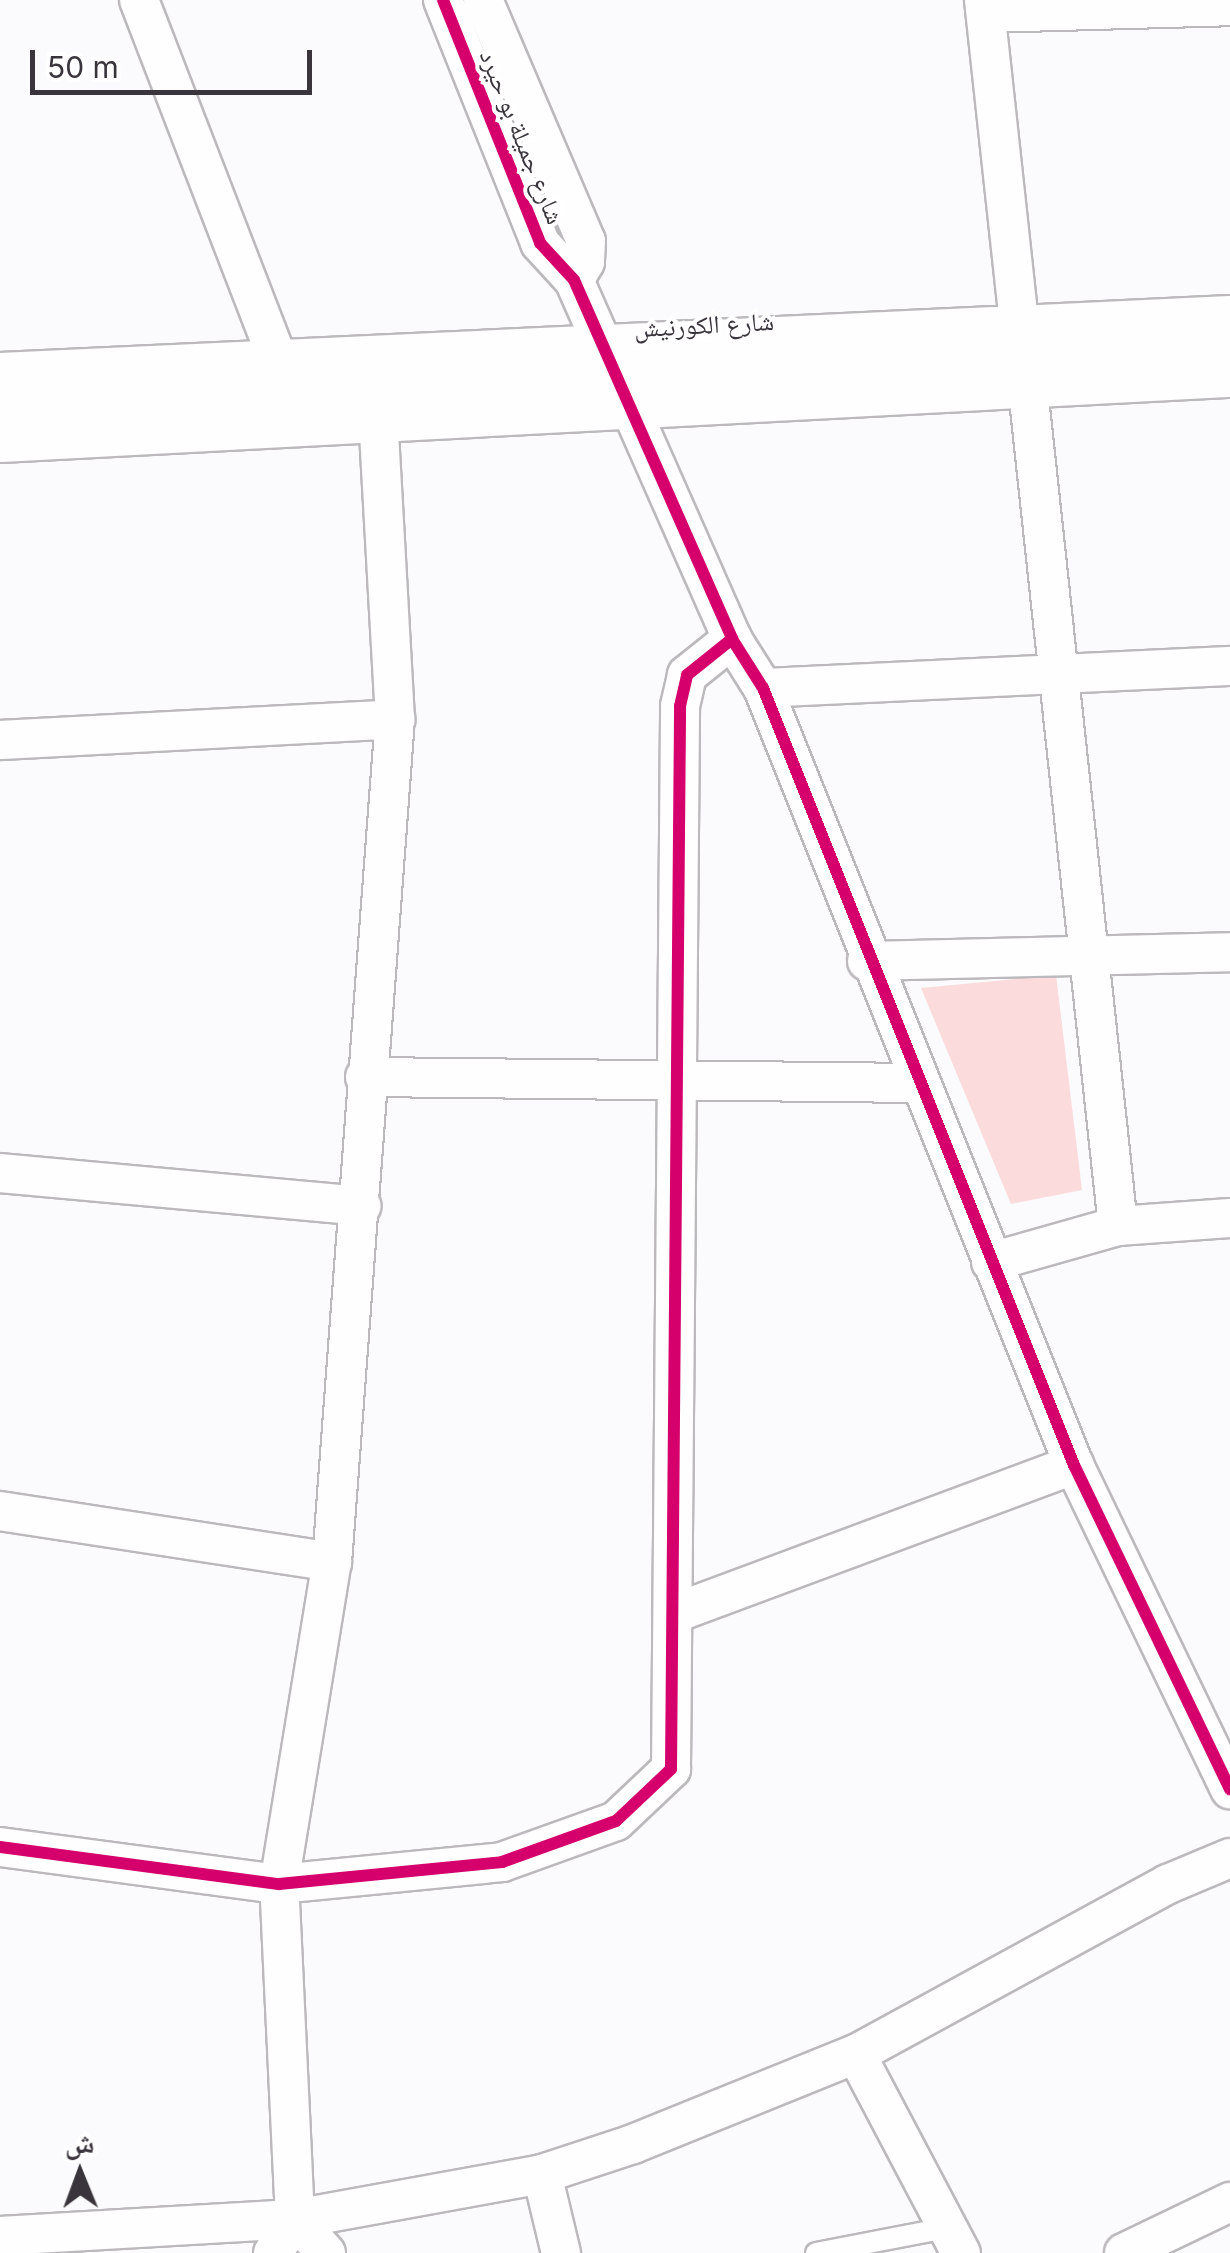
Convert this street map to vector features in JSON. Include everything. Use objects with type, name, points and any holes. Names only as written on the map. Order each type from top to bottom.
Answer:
[{"type":"street","points":[[139,0],[282,371]]},
{"type":"street","name":"شارع جميلة بو حيرد","points":[[443,0],[540,243],[574,280],[732,639],[762,688],[867,961],[1074,1465],[1230,1789]]},
{"type":"street","points":[[483,0],[586,241],[585,262],[574,280]]},
{"type":"street","points":[[1118,1226],[985,6],[1230,6]]},
{"type":"street","name":"شارع الكورنيش","points":[[0,380],[282,371],[616,376],[1024,355],[1230,324]]},
{"type":"street","name":"شارع الكورنيش","points":[[1024,355],[1230,369]]},
{"type":"street","name":"شارع الكورنيش","points":[[0,434],[378,413],[616,376]]},
{"type":"street","points":[[272,2253],[295,2220],[279,1884],[332,1562],[361,1206],[365,1077],[395,719],[378,413]]},
{"type":"street","points":[[0,1846],[279,1884],[502,1862],[616,1820],[671,1769],[680,706],[687,675],[732,639]]},
{"type":"street","points":[[762,688],[1230,666]]},
{"type":"street","points":[[0,740],[395,719]]},
{"type":"street","points":[[867,961],[1089,959],[1230,952]]},
{"type":"street","points":[[365,1077],[918,1083]]},
{"type":"street","points":[[0,1173],[361,1206]]},
{"type":"street","points":[[991,1262],[1118,1226],[1230,1218]]},
{"type":"street","points":[[674,1613],[1074,1465]]},
{"type":"street","points":[[0,1511],[332,1562]]},
{"type":"street","points":[[0,2236],[295,2220],[542,2174],[634,2144],[856,2054],[1168,1884],[1230,1858]]},
{"type":"street","points":[[856,2054],[956,2240]]},
{"type":"street","points":[[542,2174],[561,2253]]},
{"type":"street","points":[[1124,2253],[1230,2202]]},
{"type":"street","points":[[295,2220],[326,2253]]},
{"type":"lane","points":[[816,2253],[956,2240]]},
{"type":"shaded area","points":[[1056,975],[1082,1190],[1011,1204],[921,988]]},
{"type":"cycle path","points":[[443,0],[540,243],[574,280],[732,639],[763,688],[1074,1465],[1230,1789]]},
{"type":"cycle path","points":[[0,1847],[279,1884],[502,1862],[616,1821],[671,1769],[680,706],[687,675],[732,639]]}]
